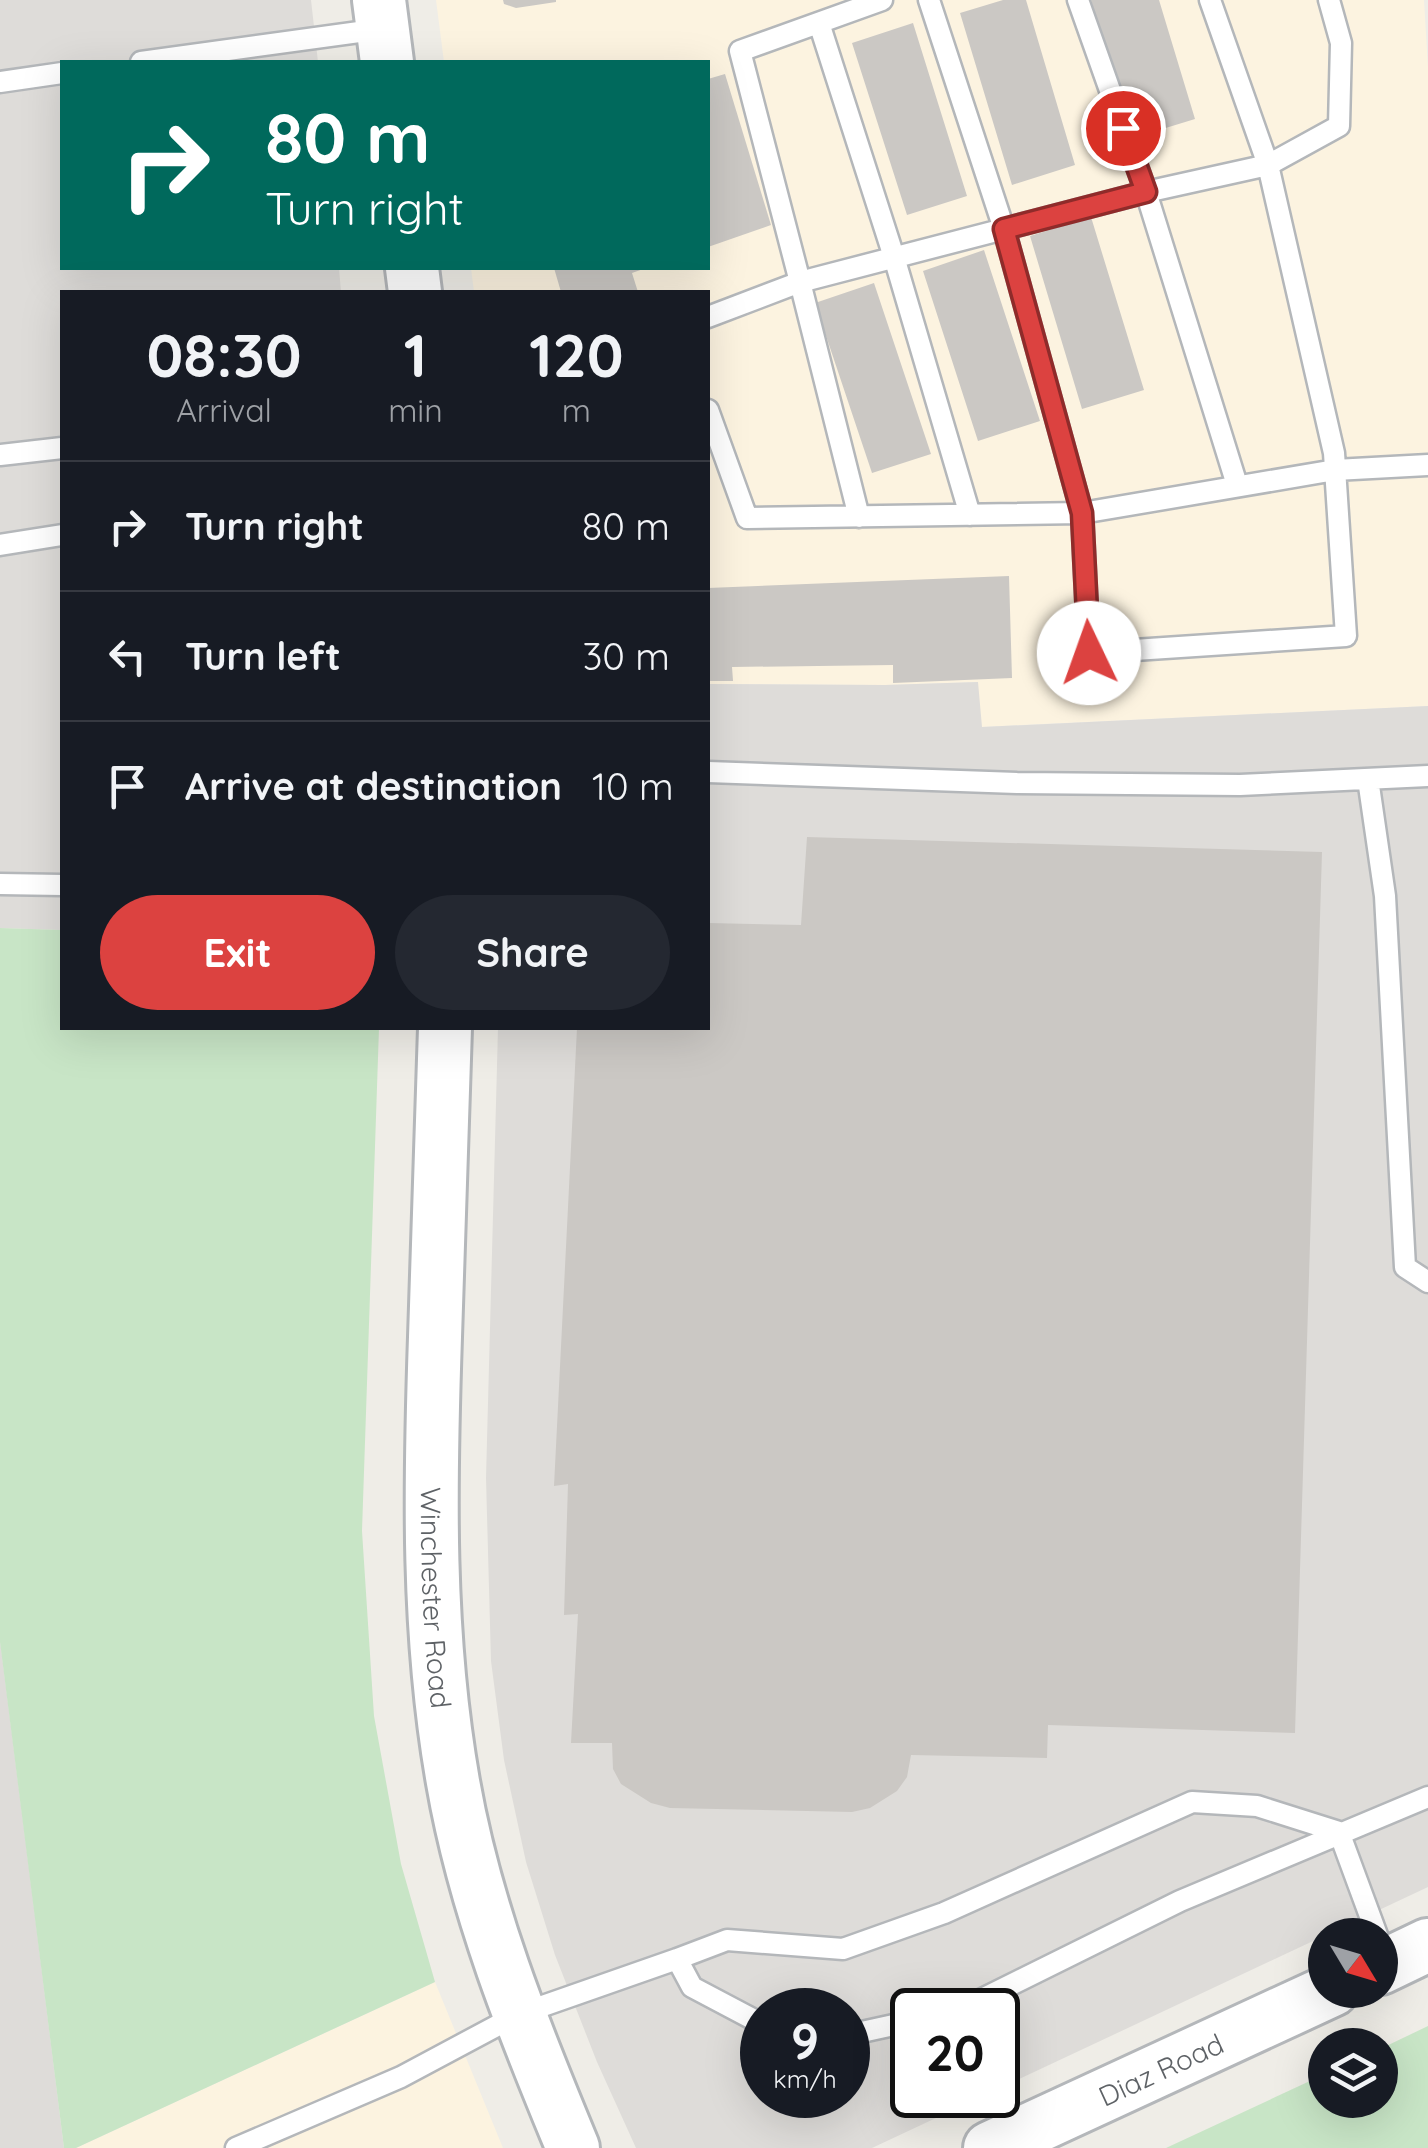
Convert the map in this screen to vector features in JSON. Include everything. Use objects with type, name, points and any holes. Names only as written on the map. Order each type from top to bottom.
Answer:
[{"type":"street","name":"Winchester Road","points":[[445,1030],[430,1505],[436,1649],[453,1782],[467,1849],[518,2015],[573,2148]]},
{"type":"street","name":"Diaz Road","points":[[990,2148],[1308,2001]]},
{"type":"lane","points":[[858,516],[740,51],[882,0]]},
{"type":"lane","points":[[929,0],[1004,229],[1082,513],[1089,653],[1346,636],[1334,453],[1268,165],[1210,0]]},
{"type":"lane","points":[[1078,0],[1146,192],[1236,484]]},
{"type":"lane","points":[[710,316],[800,282],[1146,192],[1268,165],[1339,126],[1341,43],[1328,0]]},
{"type":"lane","points":[[819,23],[970,515]]},
{"type":"lane","points":[[156,60],[383,31]]},
{"type":"lane","points":[[0,82],[60,73]]},
{"type":"lane","points":[[710,416],[747,518],[1082,513],[1335,470],[1428,465]]},
{"type":"lane","points":[[0,455],[60,448]]},
{"type":"lane","points":[[0,545],[60,535]]},
{"type":"lane","points":[[710,772],[1036,784],[1240,785],[1428,776]]},
{"type":"lane","points":[[1368,779],[1385,896],[1406,1267],[1428,1282]]},
{"type":"lane","points":[[0,884],[60,885]]},
{"type":"lane","points":[[1004,1988],[1180,1901],[1428,1797]]},
{"type":"lane","points":[[236,2148],[401,2077],[518,2015],[727,1940],[843,1949],[944,1913],[1192,1802],[1257,1806],[1338,1832],[1376,1918]]},
{"type":"lane","points":[[678,1959],[692,1988],[740,2013]]},
{"type":"shaded area","points":[[0,0],[311,0],[318,60],[60,60],[60,270],[339,270],[341,290],[60,290],[60,930],[0,928]]},
{"type":"shaded area","points":[[436,0],[1424,0],[1428,68],[1428,706],[981,727],[977,682],[710,684],[710,290],[474,290],[471,270],[710,270],[710,60],[444,60]]},
{"type":"shaded area","points":[[978,682],[982,727],[1428,706],[1428,1887],[1362,1918],[1308,1918],[1308,1943],[1020,2079],[1020,1988],[890,1988],[890,2118],[936,2118],[872,2148],[636,2148],[555,1955],[526,1862],[504,1760],[491,1661],[486,1478],[498,1030],[710,1030],[710,684]]},
{"type":"shaded area","points":[[0,1640],[32,1892],[64,2148],[0,2148]]},
{"type":"shaded area","points":[[435,1982],[503,2148],[76,2148]]},
{"type":"green space","points":[[0,928],[60,930],[60,1030],[379,1030],[362,1531],[374,1716],[401,1864],[435,1982],[76,2148],[64,2148],[0,1642]]},
{"type":"green space","points":[[1428,2026],[1428,2148],[1166,2148],[1308,2082],[1308,2118],[1398,2118],[1398,2040]]},
{"type":"building","points":[[503,0],[556,0],[556,2],[516,8]]},
{"type":"building","points":[[1003,0],[1026,0],[1075,165],[1012,185],[960,13]]},
{"type":"building","points":[[1091,0],[1159,0],[1195,119],[1133,138]]},
{"type":"building","points":[[913,23],[967,196],[907,215],[852,43]]},
{"type":"building","points":[[725,74],[771,225],[710,246],[710,78]]},
{"type":"building","points":[[1091,217],[1144,390],[1082,409],[1030,236]]},
{"type":"building","points":[[984,250],[1040,421],[978,441],[923,271]]},
{"type":"building","points":[[555,270],[640,270],[632,273],[637,290],[560,290]]},
{"type":"building","points":[[874,283],[931,454],[872,473],[815,303]]},
{"type":"building","points":[[1009,576],[1012,678],[893,683],[893,665],[732,667],[733,681],[710,681],[710,588]]},
{"type":"building","points":[[807,837],[1322,852],[1295,1733],[1048,1725],[1047,1758],[911,1755],[907,1777],[897,1791],[870,1808],[852,1812],[670,1808],[651,1803],[621,1784],[613,1769],[612,1743],[571,1743],[578,1614],[564,1615],[568,1484],[554,1486],[577,1030],[710,1030],[710,923],[801,925]]},
{"type":"route","points":[[1089,653],[1082,513],[1004,229],[1146,192],[1123,128]]}]
